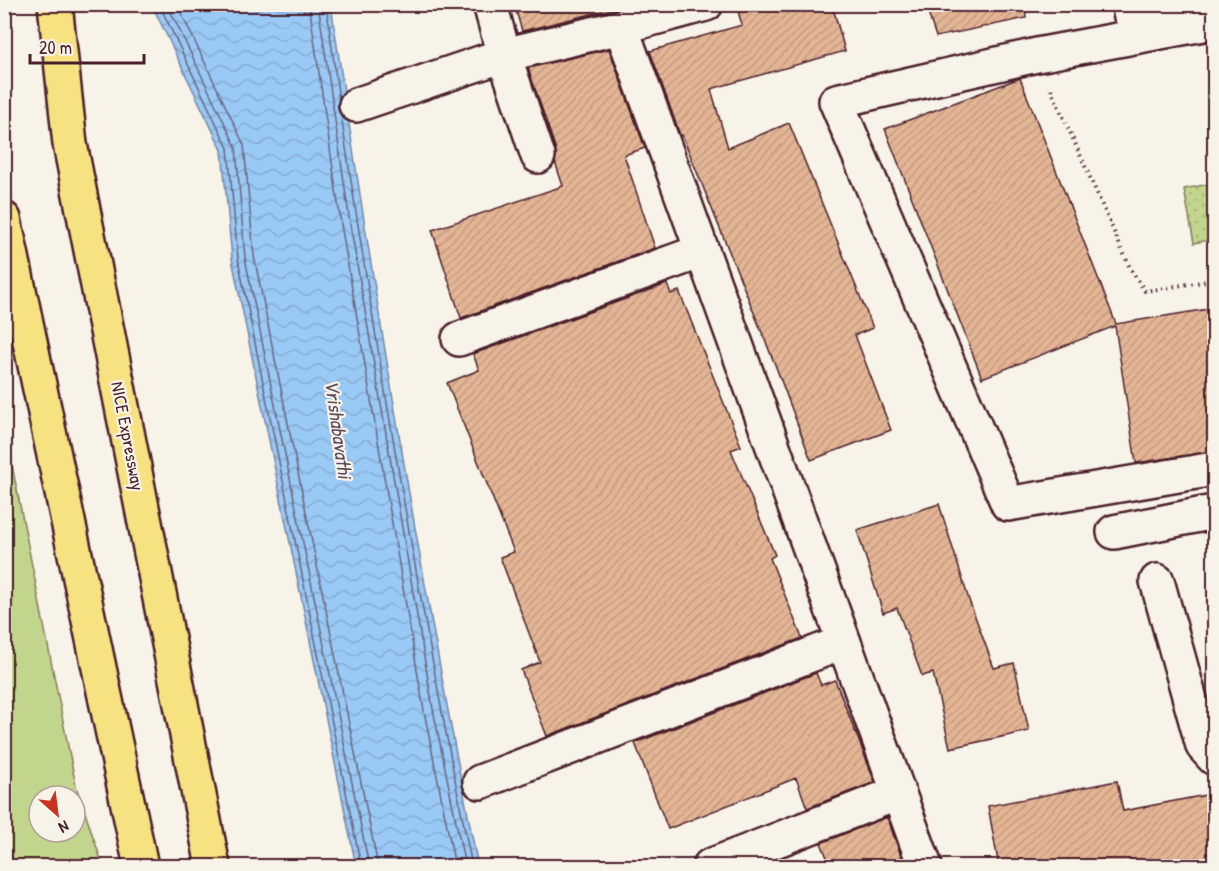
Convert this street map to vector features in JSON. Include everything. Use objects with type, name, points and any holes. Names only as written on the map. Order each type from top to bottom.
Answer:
[{"type":"highway","name":"NICE Expressway","points":[[55,4],[70,144],[213,867]]},
{"type":"highway","points":[[4,219],[141,867]]},
{"type":"street","points":[[489,4],[538,156]]},
{"type":"street","points":[[1130,13],[1169,4]]},
{"type":"street","points":[[356,105],[504,55],[621,27],[687,7]]},
{"type":"street","points":[[1215,22],[1037,55],[836,101],[1008,504],[1215,470]]},
{"type":"street","points":[[621,27],[925,867]]},
{"type":"street","points":[[459,339],[702,251]]},
{"type":"street","points":[[1114,532],[1215,512]]},
{"type":"street","points":[[1157,581],[1203,746],[1215,758]]},
{"type":"street","points":[[480,782],[844,642]]},
{"type":"street","points":[[710,867],[898,793]]},
{"type":"path","points":[[1037,55],[1130,268],[1145,291],[1215,280]]},
{"type":"green space","points":[[1214,183],[1214,239],[1194,243],[1184,189]]},
{"type":"green space","points":[[4,425],[76,784],[27,784],[27,844],[87,844],[87,819],[103,866],[14,866],[5,841]]},
{"type":"water","name":"Vrishabavathi","points":[[152,5],[331,5],[399,437],[478,866],[356,866],[232,259],[222,150]]},
{"type":"building","points":[[514,4],[632,4],[522,31]]},
{"type":"building","points":[[760,4],[832,4],[845,51],[711,89],[728,148],[789,123],[873,328],[855,335],[891,430],[811,460],[776,367],[682,135],[680,135],[650,51],[742,25],[738,11]]},
{"type":"building","points":[[925,4],[1025,4],[1026,18],[936,37]]},
{"type":"building","points":[[609,49],[645,148],[624,155],[655,248],[461,318],[432,230],[563,186],[555,162],[556,150],[528,68]]},
{"type":"building","points":[[1020,78],[1116,324],[1215,308],[1215,451],[1136,463],[1115,326],[982,378],[885,129]]},
{"type":"building","points":[[667,284],[671,294],[679,291],[741,446],[731,450],[775,555],[770,558],[802,638],[547,736],[521,670],[540,662],[500,557],[514,552],[447,383],[479,370],[473,354]]},
{"type":"building","points":[[939,504],[969,600],[994,668],[1014,663],[1029,731],[950,748],[933,673],[922,676],[897,608],[883,613],[857,530]]},
{"type":"building","points":[[816,673],[821,685],[835,680],[875,782],[807,808],[796,778],[668,829],[635,743]]},
{"type":"building","points":[[1117,781],[1123,811],[1206,795],[1215,839],[1215,867],[999,867],[988,806]]},
{"type":"building","points":[[887,817],[905,867],[831,867],[821,843]]}]
